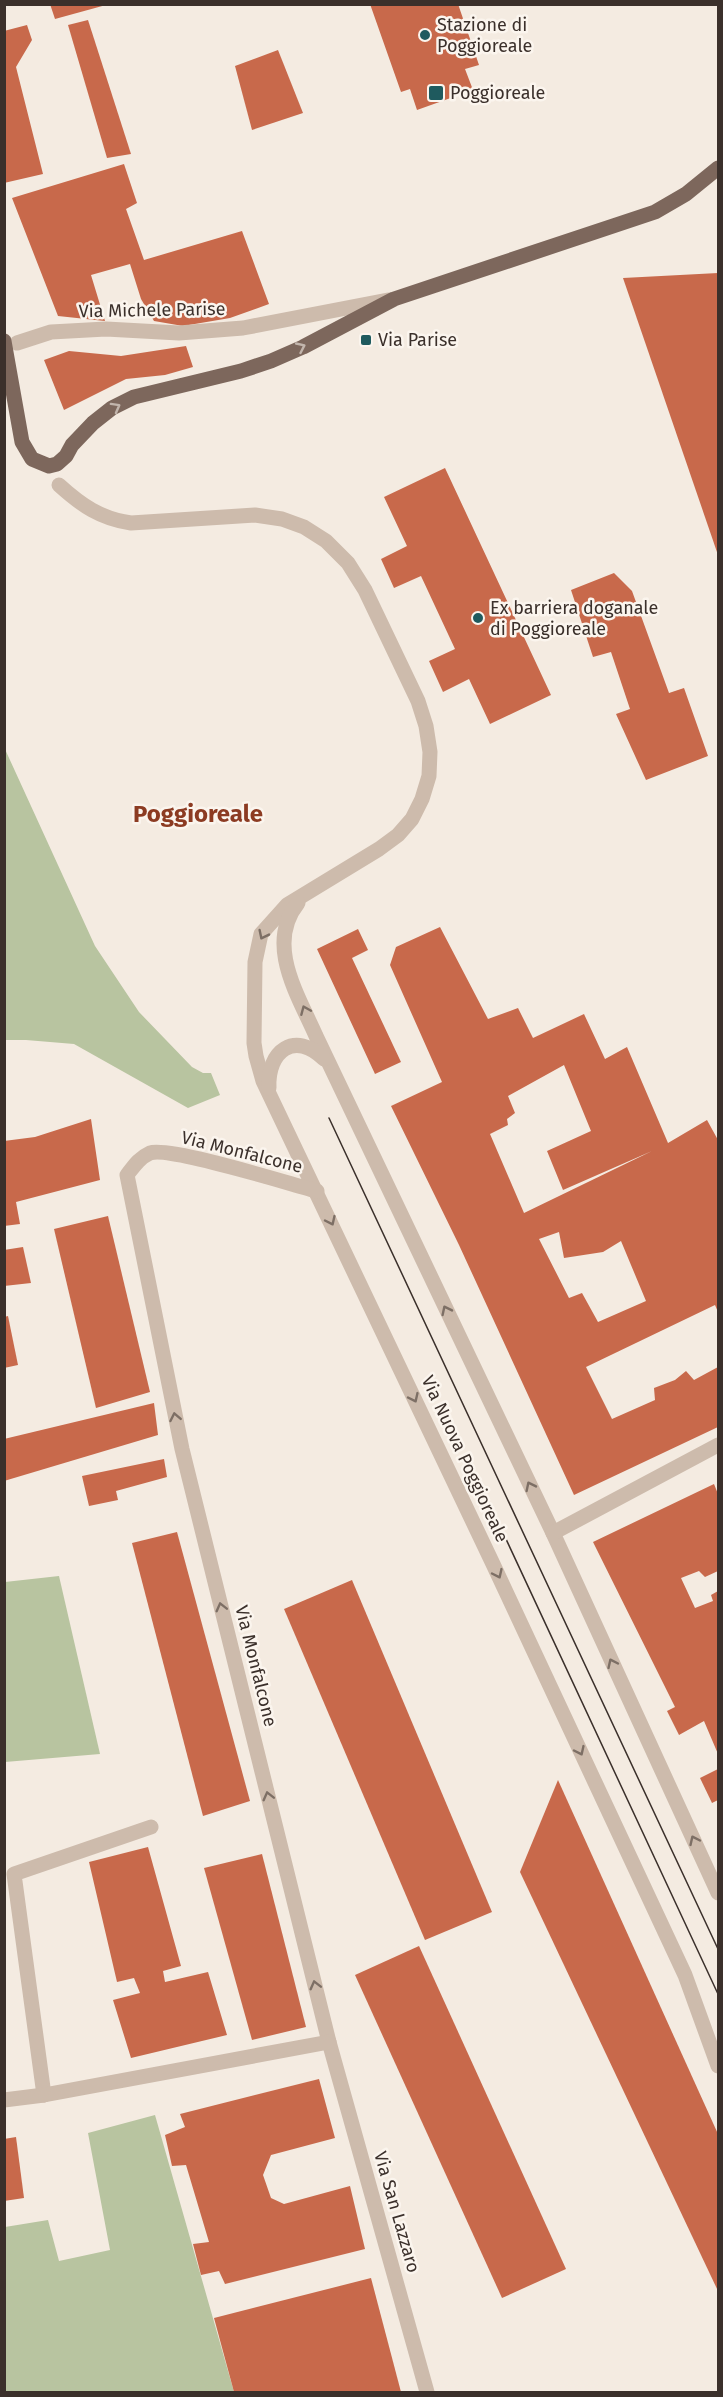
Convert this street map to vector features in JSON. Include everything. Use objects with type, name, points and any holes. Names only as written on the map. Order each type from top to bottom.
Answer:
[{"type":"main road","name":"Via Michele Parise","points":[[11,342],[15,412],[22,442],[27,452],[40,464],[49,466],[57,464],[66,456],[72,444],[93,423],[112,408],[134,398],[241,371],[303,347],[394,299],[655,212],[686,194],[718,168]]},
{"type":"street","name":"Via Michele Parise","points":[[11,342],[51,332],[106,329],[178,333],[243,328],[394,299]]},
{"type":"street","name":"Via Nuova Poggioreale","points":[[59,485],[94,513],[112,520],[142,523],[255,515],[282,519],[304,527],[326,541],[354,572],[365,590],[418,701],[426,726],[430,752],[429,776],[422,799],[412,819],[398,835],[379,849],[281,910],[261,934],[257,948],[254,1043],[259,1069],[685,1975],[718,2066]]},
{"type":"street","name":"Via Nuova Poggioreale","points":[[321,884],[302,899],[291,912],[285,925],[283,950],[291,977],[328,1063],[553,1533],[718,1893]]},
{"type":"street","points":[[269,1093],[268,1078],[273,1062],[278,1053],[290,1046],[303,1046],[316,1051],[328,1063]]},
{"type":"street","name":"Via Monfalcone","points":[[317,1191],[199,1159],[161,1152],[151,1153],[138,1160],[127,1175],[182,1449],[329,2042]]},
{"type":"street","points":[[553,1533],[718,1445]]},
{"type":"street","points":[[44,2095],[9,1874],[151,1827]]},
{"type":"street","points":[[4,2100],[44,2095],[329,2042]]},
{"type":"street","name":"Via San Lazzaro","points":[[329,2042],[427,2392]]},
{"type":"green space","points":[[4,747],[95,946],[139,1012],[192,1067],[203,1073],[211,1073],[220,1095],[188,1108],[74,1044],[5,1040]]},
{"type":"green space","points":[[59,1576],[100,1754],[5,1762],[5,1582]]},
{"type":"green space","points":[[155,2115],[234,2392],[5,2392],[5,2227],[48,2220],[59,2261],[110,2250],[88,2133]]},
{"type":"building","points":[[50,4],[106,4],[106,5],[55,19]]},
{"type":"building","name":"Stazione di Poggioreale","points":[[370,4],[458,4],[479,65],[465,69],[473,90],[417,110],[410,89],[401,92]]},
{"type":"building","points":[[88,20],[131,154],[107,158],[68,25]]},
{"type":"building","points":[[27,25],[32,40],[16,67],[43,174],[4,183],[4,31]]},
{"type":"building","points":[[278,50],[303,113],[252,130],[235,66]]},
{"type":"building","points":[[124,164],[137,203],[126,209],[144,260],[242,231],[269,304],[230,318],[183,326],[154,321],[141,299],[130,264],[91,275],[105,321],[58,316],[12,198]]},
{"type":"building","points":[[718,273],[718,555],[623,278]]},
{"type":"building","points":[[186,346],[193,367],[165,375],[126,379],[64,410],[44,360],[69,351],[121,356]]},
{"type":"building","name":"Ex barriera doganale di Poggioreale","points":[[445,468],[551,695],[490,724],[469,679],[443,692],[429,661],[455,649],[421,576],[394,588],[381,559],[407,546],[384,497]]},
{"type":"building","points":[[614,573],[632,591],[669,693],[684,688],[708,756],[646,780],[616,714],[630,709],[611,652],[593,657],[571,590]]},
{"type":"building","points":[[440,927],[488,1019],[518,1008],[533,1038],[584,1014],[605,1059],[627,1047],[668,1143],[707,1120],[718,1140],[718,1312],[715,1305],[586,1367],[612,1419],[655,1400],[654,1388],[675,1380],[686,1371],[694,1380],[718,1367],[718,1427],[574,1495],[459,1245],[391,1106],[442,1082],[390,965],[396,947]],"holes":[[[564,1065],[591,1131],[547,1151],[563,1190],[652,1151],[524,1213],[490,1134],[508,1125],[507,1119],[515,1113],[508,1096]],[[559,1232],[564,1258],[603,1252],[621,1241],[646,1301],[598,1322],[582,1293],[569,1298],[539,1239]]]},
{"type":"building","points":[[358,929],[368,950],[352,958],[401,1062],[375,1074],[317,949]]},
{"type":"building","points":[[91,1119],[100,1180],[16,1202],[20,1224],[4,1226],[4,1141],[35,1137]]},
{"type":"building","points":[[108,1216],[150,1392],[96,1408],[54,1229]]},
{"type":"building","points":[[23,1247],[31,1283],[4,1286],[4,1250]]},
{"type":"building","points":[[8,1316],[18,1365],[4,1368],[4,1317]]},
{"type":"building","points":[[154,1403],[158,1435],[4,1481],[4,1439]]},
{"type":"building","points":[[164,1459],[167,1477],[116,1491],[118,1500],[89,1506],[82,1476]]},
{"type":"building","points":[[714,1484],[718,1494],[718,1571],[705,1577],[699,1571],[681,1578],[695,1608],[713,1601],[711,1595],[718,1591],[718,1754],[704,1721],[679,1735],[667,1711],[675,1707],[593,1542]]},
{"type":"building","points":[[177,1532],[250,1801],[203,1816],[132,1543]]},
{"type":"building","points":[[352,1580],[492,1912],[425,1940],[284,1609]]},
{"type":"building","points":[[718,1769],[718,1800],[712,1803],[700,1778]]},
{"type":"building","points":[[558,1780],[718,2134],[718,2291],[520,1872]]},
{"type":"building","points":[[148,1847],[181,1966],[163,1971],[165,1982],[208,1972],[227,2035],[131,2058],[113,2000],[140,1993],[134,1978],[117,1982],[89,1862]]},
{"type":"building","points":[[262,1854],[306,2027],[252,2040],[204,1868]]},
{"type":"building","points":[[419,1946],[566,2269],[502,2298],[355,1975]]},
{"type":"building","points":[[319,2079],[335,2138],[271,2155],[263,2175],[271,2198],[284,2204],[350,2186],[365,2249],[225,2284],[219,2271],[201,2275],[193,2244],[209,2242],[186,2165],[172,2166],[165,2135],[185,2127],[180,2114]]},
{"type":"building","points":[[16,2137],[24,2198],[4,2201],[4,2139]]},
{"type":"building","points":[[371,2278],[401,2392],[234,2392],[214,2318]]},
{"type":"tram line","points":[[329,1118],[718,1949]]},
{"type":"tram line","points":[[485,1494],[718,1994]]},
{"type":"place","name":"Stazione di Poggioreale","points":[[425,35]]},
{"type":"place","name":"Poggioreale","points":[[436,93]]},
{"type":"place","name":"Via Parise","points":[[366,340]]},
{"type":"place","name":"Ex barriera doganale di Poggioreale","points":[[478,618]]},
{"type":"district","name":"Poggioreale","points":[[198,814]]}]
